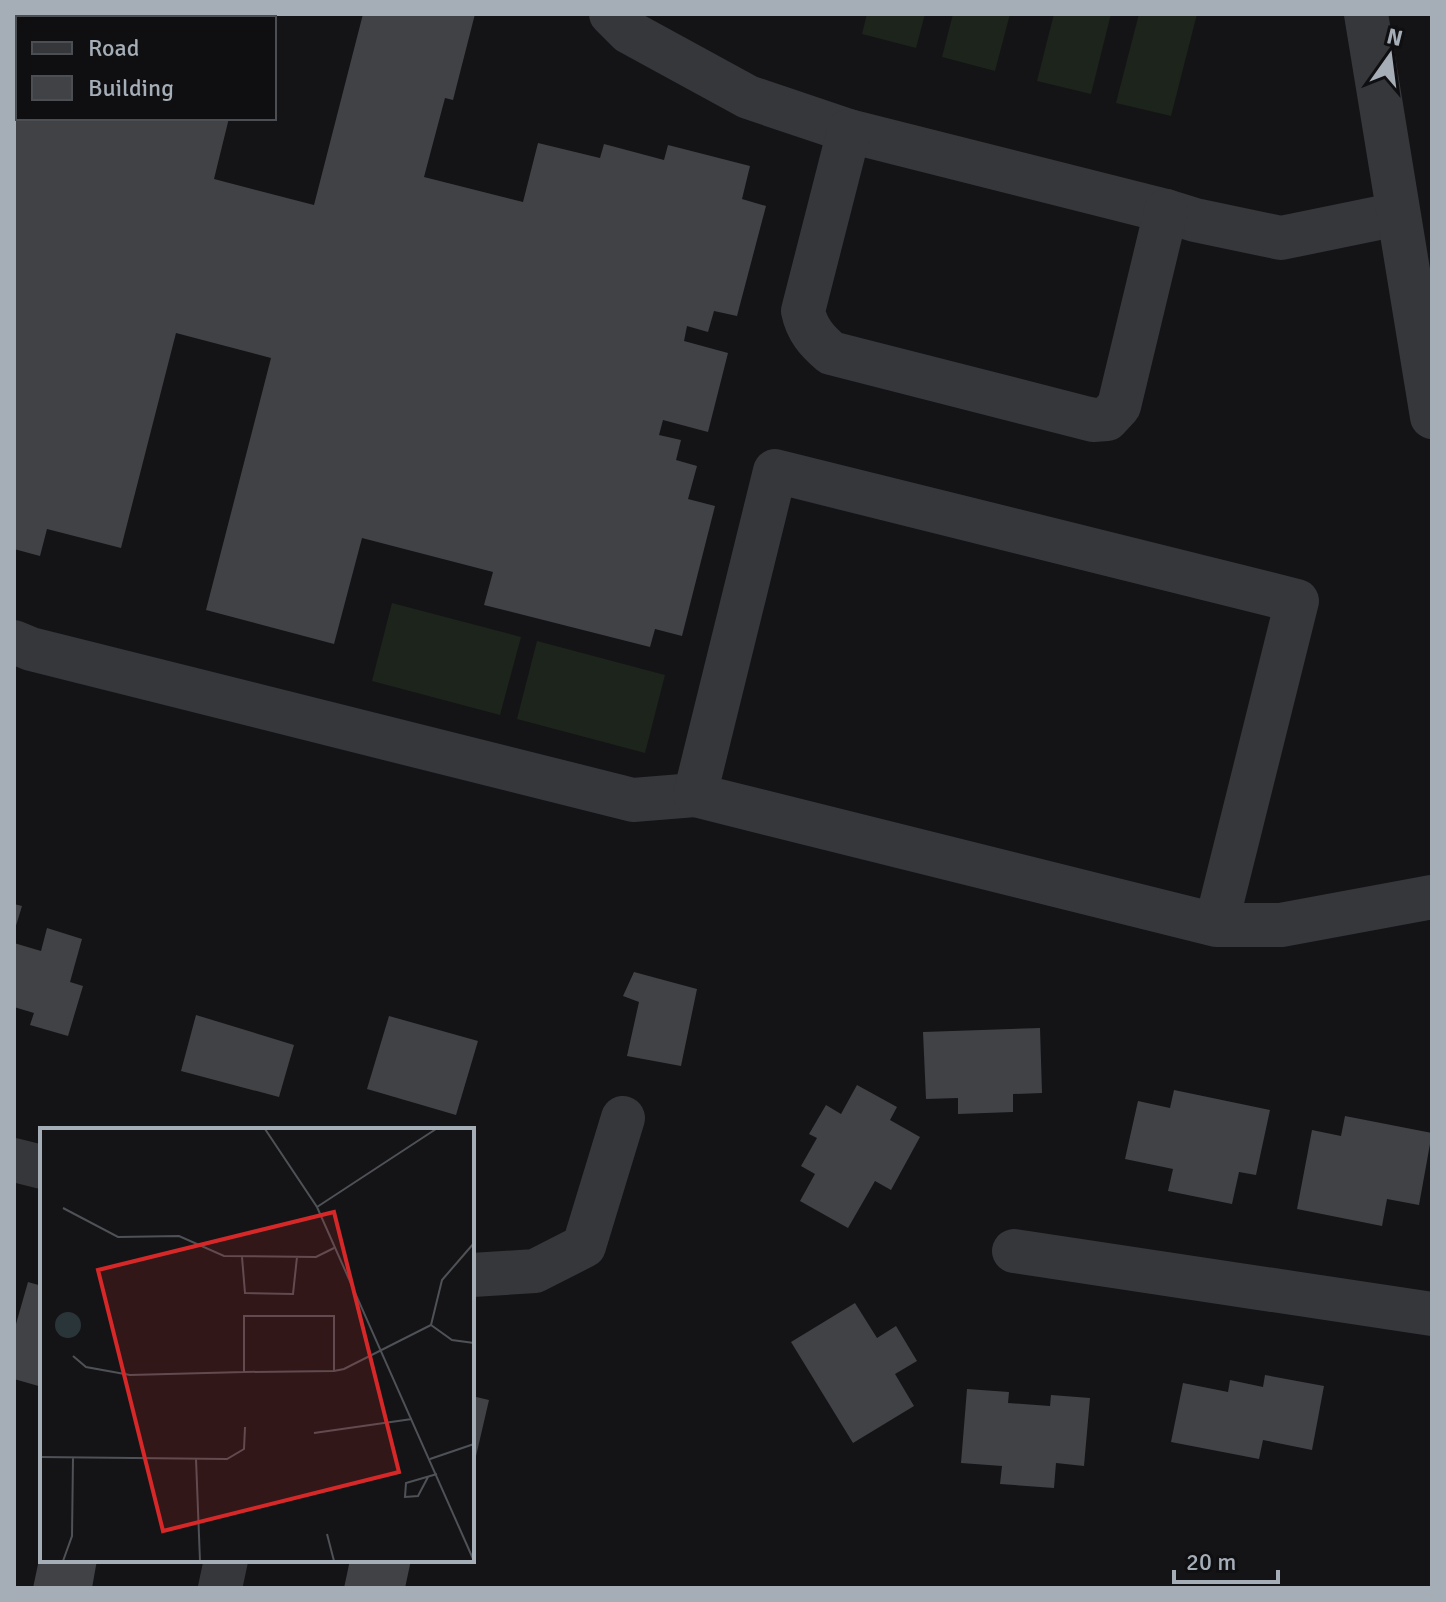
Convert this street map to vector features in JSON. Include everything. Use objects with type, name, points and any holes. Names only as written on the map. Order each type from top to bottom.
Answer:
[{"type":"street","points":[[611,14],[629,32],[748,97],[849,131],[1195,220],[1281,238],[1398,214]]},
{"type":"street","points":[[1366,14],[1432,417]]},
{"type":"street","points":[[849,131],[803,311],[815,339],[831,353],[1062,413],[1093,420],[1107,419],[1119,406],[1166,211]]},
{"type":"street","points":[[695,795],[775,471],[1297,601],[1216,925]]},
{"type":"street","points":[[14,642],[31,649],[633,800],[695,795],[1216,925],[1281,925],[1432,897]]},
{"type":"street","points":[[474,1275],[535,1271],[584,1246],[623,1118]]},
{"type":"street","points":[[14,1160],[40,1166]]},
{"type":"street","points":[[1014,1251],[1432,1314]]},
{"type":"street","points":[[220,1588],[226,1562]]},
{"type":"shaded area","points":[[867,14],[925,14],[916,48],[862,34]]},
{"type":"shaded area","points":[[953,14],[1010,14],[995,71],[942,57]]},
{"type":"shaded area","points":[[1054,14],[1111,14],[1091,94],[1037,81]]},
{"type":"shaded area","points":[[1139,14],[1197,14],[1171,116],[1116,103]]},
{"type":"shaded area","points":[[392,603],[521,637],[500,715],[372,681]]},
{"type":"shaded area","points":[[537,641],[665,675],[645,753],[517,719]]},
{"type":"building","points":[[14,14],[256,14],[16,16],[16,120],[229,120],[214,179],[314,205],[363,14],[475,14],[453,100],[445,98],[424,177],[523,202],[538,143],[600,158],[604,144],[664,160],[668,145],[750,166],[742,199],[766,206],[737,316],[714,311],[708,332],[687,326],[684,341],[728,353],[708,432],[663,420],[659,435],[681,440],[676,460],[697,466],[688,499],[715,506],[682,636],[655,629],[650,647],[484,605],[493,572],[362,538],[334,644],[206,610],[271,358],[176,333],[121,548],[47,529],[40,556],[14,549]]},
{"type":"building","points":[[14,904],[22,906],[15,929],[14,929]]},
{"type":"building","points":[[47,928],[82,939],[70,982],[83,986],[68,1036],[30,1025],[34,1013],[14,1007],[14,943],[41,951]]},
{"type":"building","points":[[634,972],[697,989],[681,1066],[627,1056],[639,1002],[623,996]]},
{"type":"building","points":[[196,1015],[294,1045],[279,1097],[181,1071]]},
{"type":"building","points":[[389,1016],[478,1041],[456,1115],[367,1089]]},
{"type":"building","points":[[1040,1028],[1042,1093],[1013,1094],[1013,1112],[958,1114],[958,1098],[926,1099],[923,1032]]},
{"type":"building","points":[[857,1085],[897,1107],[890,1120],[920,1137],[891,1190],[875,1181],[848,1228],[800,1201],[815,1174],[801,1166],[817,1138],[809,1134],[826,1105],[841,1114]]},
{"type":"building","points":[[1174,1090],[1270,1110],[1256,1175],[1239,1172],[1232,1204],[1168,1191],[1173,1169],[1125,1159],[1138,1101],[1170,1108]]},
{"type":"building","points":[[1345,1116],[1432,1133],[1419,1205],[1387,1199],[1382,1226],[1297,1209],[1312,1130],[1341,1136]]},
{"type":"building","points":[[28,1282],[40,1285],[40,1386],[14,1379],[14,1331]]},
{"type":"building","points":[[855,1303],[877,1338],[896,1326],[917,1361],[895,1374],[914,1406],[853,1443],[791,1342]]},
{"type":"building","points":[[1265,1375],[1324,1386],[1312,1450],[1263,1440],[1259,1459],[1171,1442],[1183,1383],[1228,1392],[1230,1380],[1263,1387]]},
{"type":"building","points":[[967,1389],[1009,1392],[1008,1403],[1050,1406],[1051,1395],[1090,1398],[1084,1466],[1056,1463],[1054,1488],[1000,1484],[1002,1466],[961,1463]]},
{"type":"building","points":[[474,1396],[489,1400],[474,1465]]},
{"type":"building","points":[[40,1555],[40,1562],[97,1562],[92,1588],[33,1588]]},
{"type":"building","points":[[350,1562],[411,1562],[405,1588],[344,1588]]}]
